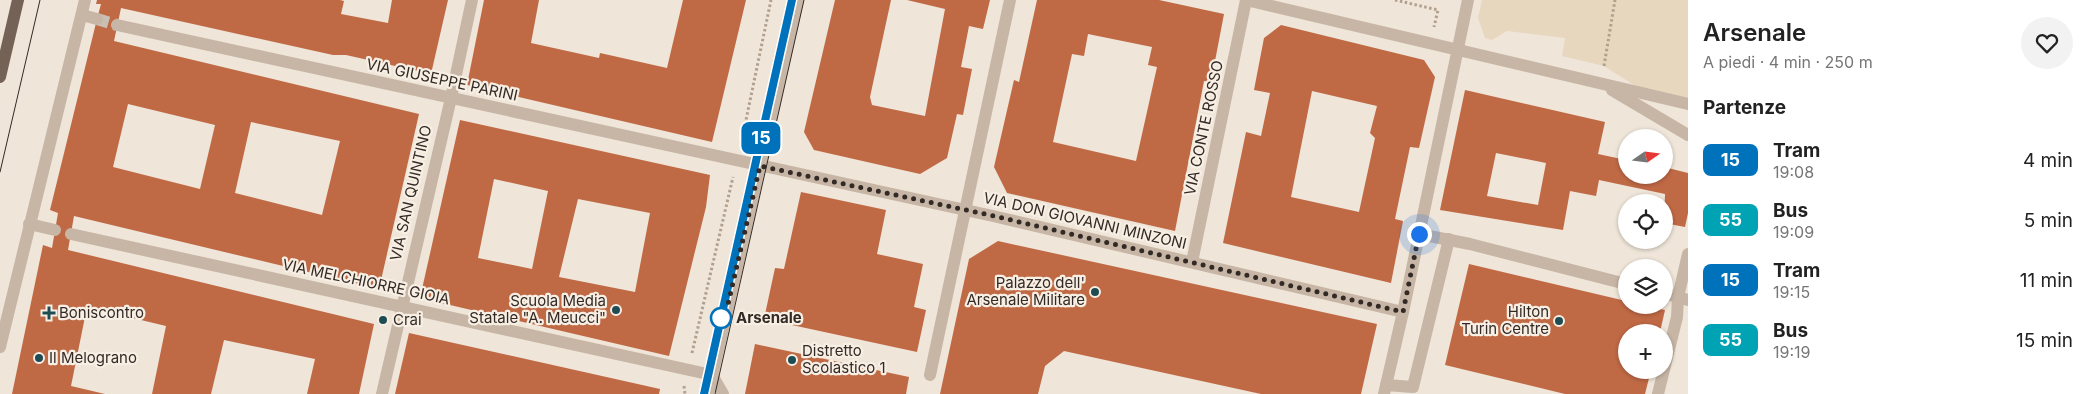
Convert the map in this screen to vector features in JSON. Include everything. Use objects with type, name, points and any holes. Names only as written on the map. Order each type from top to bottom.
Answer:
[{"type":"main road","points":[[0,77],[18,0]]},
{"type":"street","points":[[0,347],[85,0]]},
{"type":"street","name":"VIA SAN QUINTINO","points":[[382,394],[472,0]]},
{"type":"street","points":[[708,394],[798,0]]},
{"type":"street","points":[[930,375],[1010,0]]},
{"type":"street","points":[[1246,0],[1688,104]]},
{"type":"street","name":"VIA CONTE ROSSO","points":[[1192,262],[1246,0]]},
{"type":"street","points":[[1449,239],[1413,387],[1385,389],[1403,312],[1468,0]]},
{"type":"street","points":[[82,15],[98,19]]},
{"type":"street","name":"VIA GIUSEPPE PARINI","points":[[117,25],[760,166]]},
{"type":"street","points":[[1601,83],[1688,135]]},
{"type":"street","name":"VIA DON GIOVANNI MINZONI","points":[[760,166],[1192,262],[1403,312]]},
{"type":"street","points":[[29,224],[54,230]]},
{"type":"street","name":"VIA MELCHIORRE GIOIA","points":[[71,234],[712,374]]},
{"type":"street","points":[[1419,234],[1449,239],[1618,282]]},
{"type":"street","points":[[1658,394],[1683,299],[1688,254]]},
{"type":"street","points":[[712,374],[723,394]]},
{"type":"path","points":[[685,394],[683,389],[771,0]]},
{"type":"path","points":[[1395,0],[1438,10]]},
{"type":"path","points":[[1601,83],[1615,0]]},
{"type":"shaded area","points":[[1482,0],[1688,0],[1688,98],[1637,87],[1604,66],[1562,56],[1565,38],[1507,31],[1492,40],[1485,38],[1478,18]]},
{"type":"building","points":[[97,0],[340,0],[344,1],[341,14],[388,23],[392,0],[448,0],[431,74],[346,55],[333,55],[121,8],[114,41],[419,114],[379,289],[74,216],[68,250],[374,324],[359,394],[307,394],[315,359],[224,340],[211,394],[152,394],[166,326],[87,307],[71,386],[105,394],[12,394],[43,245],[52,248],[58,213],[50,210],[101,4],[96,4]],"holes":[[[128,104],[215,125],[200,189],[113,167]],[[251,122],[340,141],[322,215],[235,193]]]},
{"type":"building","points":[[484,0],[539,0],[531,43],[599,58],[600,53],[667,68],[683,0],[746,0],[712,142],[467,85]]},
{"type":"building","points":[[835,0],[891,0],[870,97],[872,105],[925,116],[945,9],[907,0],[990,0],[983,29],[969,26],[961,67],[972,69],[963,115],[957,114],[947,158],[920,174],[814,150],[804,132]]},
{"type":"building","points":[[1037,0],[1159,0],[1224,14],[1211,82],[1204,81],[1175,231],[1007,193],[994,167],[1014,80],[1019,82]],"holes":[[[1088,34],[1152,47],[1148,65],[1157,67],[1136,161],[1053,142],[1072,54],[1084,56]]]},
{"type":"building","points":[[1281,25],[1424,60],[1435,77],[1419,148],[1410,147],[1395,219],[1403,221],[1391,283],[1223,243],[1246,132],[1261,136],[1270,93],[1254,90],[1264,38]],"holes":[[[1312,91],[1377,106],[1370,133],[1375,138],[1359,212],[1291,197]]]},
{"type":"building","points":[[1465,90],[1605,122],[1598,154],[1618,158],[1618,184],[1673,184],[1673,169],[1688,173],[1688,213],[1685,227],[1673,225],[1673,194],[1665,194],[1599,180],[1596,196],[1570,191],[1563,230],[1440,210]],"holes":[[[1496,153],[1546,163],[1538,205],[1487,196]]]},
{"type":"building","points":[[460,120],[710,175],[706,207],[669,356],[420,298]],"holes":[[[494,179],[548,191],[532,269],[478,258]],[[578,199],[650,213],[635,292],[559,277]]]},
{"type":"building","points":[[801,192],[886,210],[877,254],[923,264],[914,307],[926,310],[917,352],[764,319],[775,268],[784,269]]},
{"type":"building","name":"Palazzo dell' Arsenale Militare","points":[[998,241],[1377,324],[1361,394],[1261,394],[1064,351],[1045,366],[1038,394],[940,394],[969,259]]},
{"type":"building","name":"Hilton Turin Centre","points":[[1469,264],[1618,299],[1618,314],[1664,314],[1662,324],[1618,324],[1618,379],[1649,379],[1645,394],[1565,394],[1445,365]]},
{"type":"building","points":[[409,333],[660,389],[659,394],[395,394]]},
{"type":"building","name":"Distretto Scolastico 1","points":[[755,344],[909,377],[906,394],[745,394]]},
{"type":"tunnel","points":[[97,19],[117,25]]},
{"type":"tram line","points":[[0,172],[40,0]]},
{"type":"tram line","points":[[704,394],[792,0]]},
{"type":"tram line","name":"15","points":[[704,394],[792,0]]},
{"type":"tram line","points":[[715,394],[804,0]]},
{"type":"place","name":"Palazzo dell' Arsenale Militare","points":[[1095,292]]},
{"type":"place","name":"Scuola Media Statale \"A. Meucci\"","points":[[616,310]]},
{"type":"place","name":"Boniscontro","points":[[49,313]]},
{"type":"place","name":"Arsenale","points":[[721,318]]},
{"type":"place","name":"Crai","points":[[383,320]]},
{"type":"place","name":"Hilton Turin Centre","points":[[1559,321]]},
{"type":"place","name":"Il Melograno","points":[[39,358]]},
{"type":"place","name":"Distretto Scolastico 1","points":[[792,360]]},
{"type":"route","points":[[721,318],[726,313],[760,166],[994,216],[1403,312],[1419,234]]}]
